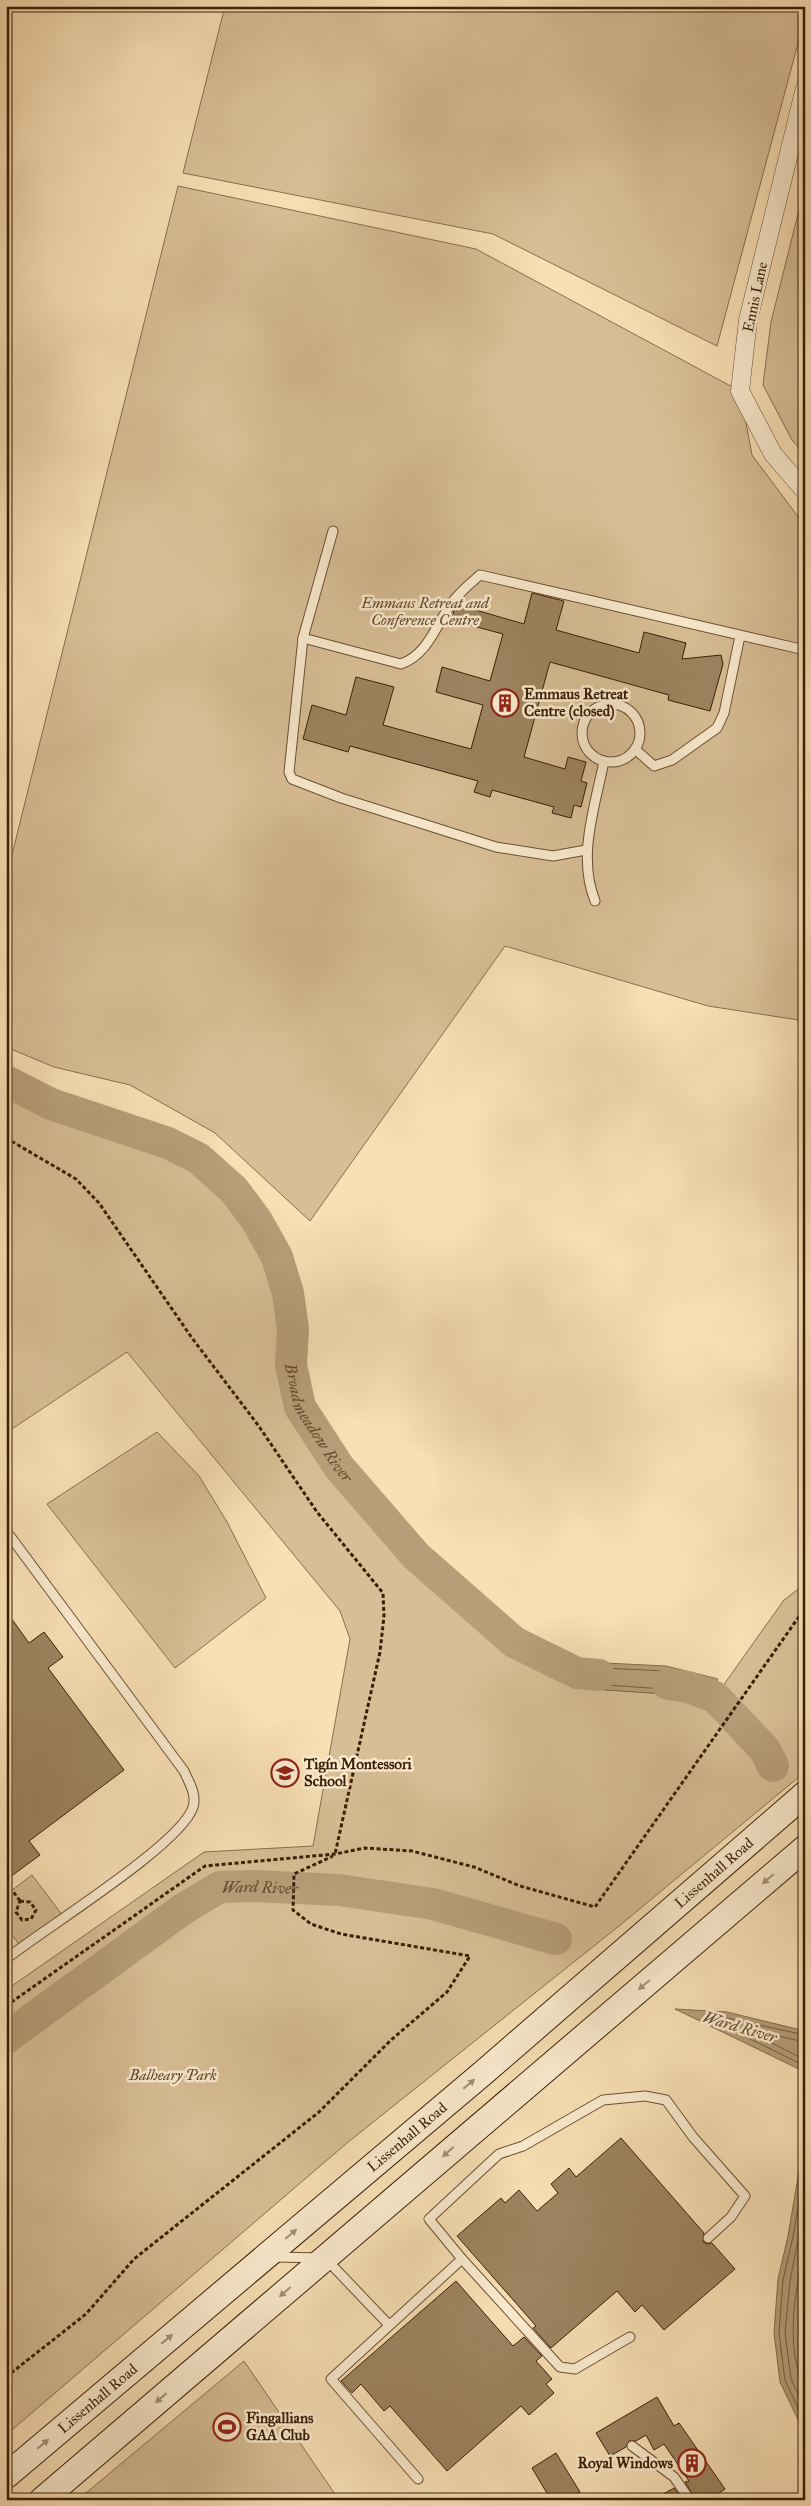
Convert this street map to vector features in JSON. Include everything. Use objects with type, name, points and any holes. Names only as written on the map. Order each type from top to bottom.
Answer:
[{"type":"main road","name":"Lissenhall Road","points":[[6,2476],[483,2073],[805,1794]]},
{"type":"main road","points":[[42,2500],[805,1848]]},
{"type":"street","name":"Ennis Lane","points":[[805,88],[748,320],[740,391],[772,454],[805,491]]},
{"type":"lane","points":[[333,531],[303,638],[288,772],[292,779],[341,798],[496,847],[553,856],[586,850]]},
{"type":"lane","points":[[303,638],[402,664],[412,660],[427,644],[455,599],[480,575],[805,650]]},
{"type":"lane","points":[[636,749],[654,766],[672,760],[717,728],[724,713],[740,636]]},
{"type":"lane","points":[[619,705],[634,716],[640,732],[636,749],[621,760],[604,761],[589,751],[582,734],[587,717],[601,706],[619,705]]},
{"type":"lane","points":[[595,901],[588,883],[586,850],[604,761]]},
{"type":"lane","points":[[6,1959],[148,1855],[181,1827],[193,1807],[193,1788],[184,1771],[10,1536]]},
{"type":"lane","points":[[630,2337],[575,2369],[560,2367],[462,2259],[429,2219],[499,2154],[523,2146],[603,2100],[645,2096],[666,2100],[693,2136],[745,2196],[731,2217],[708,2238]]},
{"type":"lane","points":[[264,2257],[325,2258],[389,2325]]},
{"type":"lane","points":[[418,2479],[331,2379],[462,2259]]},
{"type":"lane","points":[[632,2446],[674,2477],[690,2500]]},
{"type":"path","points":[[6,1138],[76,1179],[100,1204],[192,1338],[258,1425],[317,1512],[383,1593],[384,1616],[380,1652],[335,1854]]},
{"type":"path","points":[[6,2006],[206,1866],[335,1854],[365,1848],[412,1851],[474,1867],[520,1886],[595,1907],[805,1608]]},
{"type":"path","points":[[6,2377],[86,2314],[134,2258],[320,2112],[391,2040],[448,1992],[470,1956],[341,1934],[311,1924],[293,1910],[294,1874],[335,1854]]},
{"type":"path","points":[[6,1882],[20,1901],[30,1902],[36,1910],[31,1919],[22,1920],[16,1912],[20,1901]]},
{"type":"green space","points":[[225,6],[805,6],[805,17],[717,346],[493,234],[183,173]]},
{"type":"green space","name":"Emmaus Retreat and Conference Centre","points":[[178,186],[476,249],[740,391],[752,455],[805,526],[805,1021],[708,1006],[505,946],[310,1221],[215,1133],[130,1085],[54,1067],[6,1047],[6,879]]},
{"type":"green space","points":[[805,186],[805,455],[792,440],[763,385],[771,322]]},
{"type":"green space","name":"Balheary Park","points":[[6,1088],[27,1103],[99,1130],[183,1156],[243,1217],[260,1241],[279,1319],[281,1369],[291,1406],[324,1463],[375,1524],[420,1571],[495,1637],[532,1664],[593,1689],[715,1697],[784,1600],[805,1584],[805,1772],[619,1926],[347,2143],[6,2435],[6,1990],[204,1852],[313,1846],[350,1639],[340,1611],[127,1352],[6,1433]]},
{"type":"green space","points":[[157,1432],[199,1476],[227,1522],[266,1598],[175,1668],[47,1504]]},
{"type":"green space","points":[[32,1875],[63,1916],[21,1947],[6,1927],[6,1895]]},
{"type":"green space","name":"Fingallians GAA Club","points":[[244,2361],[339,2500],[78,2500],[86,2493]]},
{"type":"water","points":[[563,1655],[584,1662],[666,1666],[718,1679],[709,1697],[593,1689],[552,1672]]},
{"type":"water","points":[[675,2009],[727,2012],[805,2031],[805,2072]]},
{"type":"water","points":[[805,2136],[805,2434],[780,2382],[774,2333],[778,2279],[788,2236]]},
{"type":"building","name":"Emmaus Retreat Centre (closed)","points":[[532,593],[564,601],[556,630],[639,653],[644,632],[686,643],[682,659],[721,655],[723,664],[710,711],[668,700],[669,695],[550,662],[524,757],[565,769],[568,757],[586,762],[581,781],[587,783],[581,807],[574,805],[571,818],[552,813],[554,807],[492,790],[490,797],[474,792],[478,781],[350,746],[348,752],[303,739],[312,705],[346,715],[356,677],[394,687],[383,725],[471,749],[483,705],[436,692],[442,667],[490,681],[503,634],[451,620],[454,611],[458,605],[524,624]]},
{"type":"building","points":[[6,1611],[29,1643],[44,1632],[63,1657],[48,1668],[124,1770],[29,1841],[40,1855],[6,1880]]},
{"type":"building","points":[[621,2138],[704,2233],[703,2242],[707,2244],[712,2243],[735,2269],[664,2330],[642,2305],[635,2312],[617,2291],[551,2348],[533,2328],[536,2326],[457,2236],[501,2198],[505,2203],[519,2190],[537,2211],[558,2193],[551,2184],[569,2168],[576,2177]]},
{"type":"building","points":[[456,2281],[513,2346],[524,2337],[542,2356],[536,2361],[552,2379],[546,2384],[554,2393],[529,2415],[521,2406],[447,2471],[390,2406],[384,2411],[361,2384],[352,2393],[341,2381]]},
{"type":"building","points":[[657,2397],[674,2426],[679,2423],[725,2489],[709,2500],[696,2500],[685,2482],[689,2481],[664,2444],[654,2450],[646,2435],[636,2441],[629,2441],[626,2447],[610,2456],[596,2433]]},
{"type":"building","points":[[556,2453],[580,2492],[568,2500],[551,2500],[532,2468]]},
{"type":"building","points":[[674,2488],[682,2500],[653,2500]]},
{"type":"waterway","name":"Broadmeadow River","points":[[6,1081],[51,1104],[168,1143],[198,1158],[234,1190],[257,1221],[277,1257],[288,1293],[293,1329],[291,1365],[300,1407],[339,1467],[416,1556],[514,1642],[577,1673],[599,1675]]},
{"type":"waterway","points":[[668,1684],[688,1687],[715,1697],[765,1750],[773,1766]]},
{"type":"waterway","name":"Ward River","points":[[6,2038],[183,1909],[220,1887],[253,1886],[339,1890],[433,1904],[556,1939]]},
{"type":"place","name":"Emmaus Retreat Centre (closed)","points":[[505,703]]},
{"type":"place","name":"Tigín Montessori School","points":[[285,1773]]},
{"type":"place","name":"Fingallians GAA Club","points":[[227,2427]]},
{"type":"place","name":"Royal Windows","points":[[692,2463]]}]
